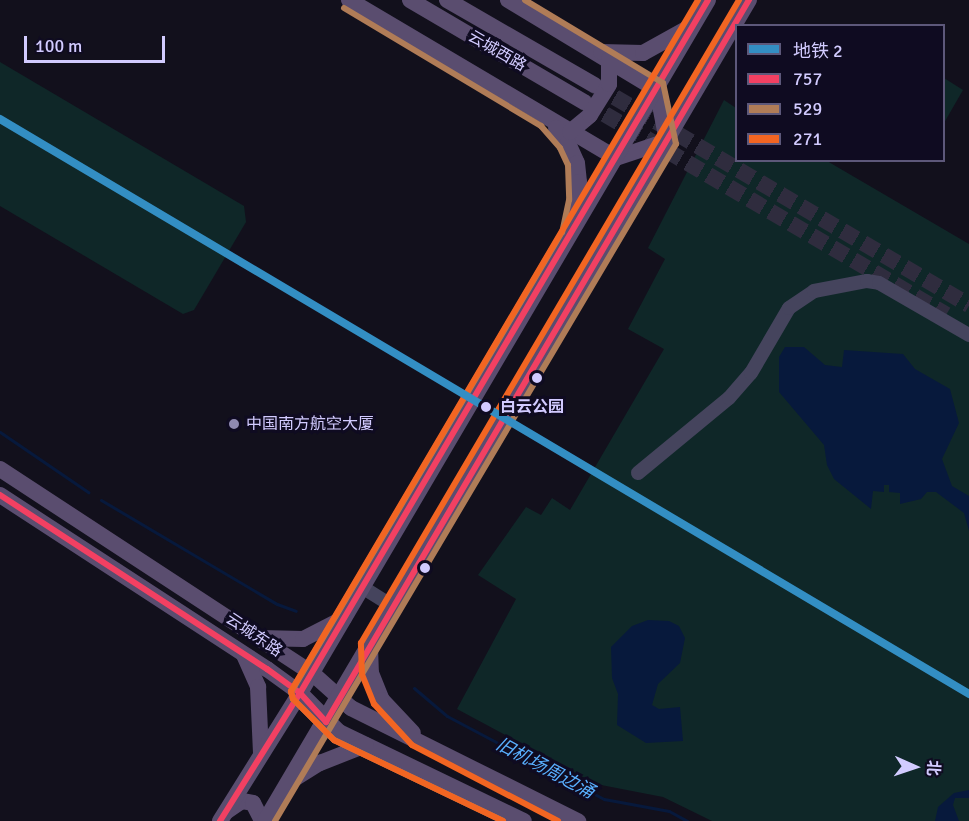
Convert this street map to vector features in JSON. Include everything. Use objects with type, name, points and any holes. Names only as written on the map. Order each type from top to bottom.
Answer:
[{"type":"main road","points":[[349,0],[616,158],[667,141]]},
{"type":"main road","name":"云城西路","points":[[410,0],[584,102]]},
{"type":"main road","name":"云城西路","points":[[447,0],[594,85]]},
{"type":"main road","points":[[508,0],[657,90],[667,141]]},
{"type":"main road","points":[[735,24],[749,0]]},
{"type":"main road","points":[[593,50],[630,55],[656,48],[692,24],[707,2]]},
{"type":"main road","points":[[222,817],[312,674],[707,2]]},
{"type":"main road","points":[[222,817],[242,801],[252,803],[264,821],[290,781],[735,24]]},
{"type":"main road","points":[[570,132],[590,115],[609,84],[609,60]]},
{"type":"main road","points":[[547,119],[568,143],[577,163],[578,201],[570,235]]},
{"type":"main road","name":"云城东路","points":[[0,469],[312,674],[339,699],[359,713],[418,738],[578,821]]},
{"type":"main road","points":[[4,498],[19,481]]},
{"type":"main road","name":"云城东路","points":[[4,498],[300,693],[326,722],[366,745],[524,821]]},
{"type":"main road","points":[[200,626],[212,607]]},
{"type":"main road","points":[[258,638],[303,639],[344,618]]},
{"type":"main road","points":[[370,645],[371,673],[382,700],[418,738]]},
{"type":"main road","points":[[243,654],[258,687],[261,753]]},
{"type":"main road","points":[[290,781],[320,763],[366,745]]},
{"type":"street","points":[[638,473],[729,398],[755,367],[789,308],[814,291],[867,281],[879,283],[969,335]]},
{"type":"street","points":[[362,587],[393,606]]},
{"type":"green space","points":[[0,62],[244,206],[246,222],[194,310],[183,314],[0,206]]},
{"type":"green space","points":[[945,79],[963,90],[945,121]]},
{"type":"green space","points":[[724,100],[735,107],[735,162],[829,162],[969,244],[969,821],[712,821],[663,797],[596,784],[457,709],[516,599],[478,575],[526,507],[541,515],[552,498],[570,510],[664,349],[628,329],[665,259],[648,248]]},
{"type":"water","points":[[785,347],[804,347],[825,365],[842,367],[844,350],[903,354],[915,369],[950,389],[959,423],[942,459],[952,486],[969,496],[969,531],[964,513],[936,492],[927,492],[921,499],[900,504],[900,493],[889,492],[889,485],[884,485],[884,492],[873,491],[871,509],[834,479],[827,465],[824,445],[779,392],[779,357]]},
{"type":"water","points":[[648,620],[669,621],[679,626],[685,638],[680,663],[658,684],[652,705],[659,709],[680,707],[683,741],[646,743],[617,725],[618,694],[612,678],[611,647],[632,626]]},
{"type":"water","points":[[969,790],[969,798],[955,798],[953,805],[959,821],[935,821],[938,807],[954,793]]},
{"type":"waterway","name":"旧机场周边涌","points":[[0,432],[88,492]]},
{"type":"waterway","name":"旧机场周边涌","points":[[101,500],[277,604],[296,611]]},
{"type":"waterway","name":"旧机场周边涌","points":[[414,688],[447,716],[604,799],[669,811],[687,821]]},
{"type":"tunnel","points":[[594,85],[969,305]]},
{"type":"tunnel","points":[[584,102],[946,314]]},
{"type":"metro line","name":"2","points":[[0,119],[969,694]]},
{"type":"transit line","name":"529","points":[[275,821],[676,144],[663,83],[525,0]]},
{"type":"transit line","name":"271","points":[[503,821],[334,740],[293,699],[291,691],[698,0]]},
{"type":"transit line","name":"757","points":[[220,821],[300,693],[708,0]]},
{"type":"transit line","name":"271","points":[[558,821],[412,745],[374,704],[362,675],[361,643],[739,0]]},
{"type":"transit line","name":"757","points":[[0,495],[267,669],[300,693],[326,722],[749,0]]},
{"type":"transit line","name":"529","points":[[344,8],[541,126],[560,148],[568,165],[569,200],[562,232],[291,692],[293,699],[334,740],[503,821]]},
{"type":"place","name":"白云公园","points":[[486,407]]},
{"type":"place","name":"中国南方航空大厦","points":[[234,424]]}]
